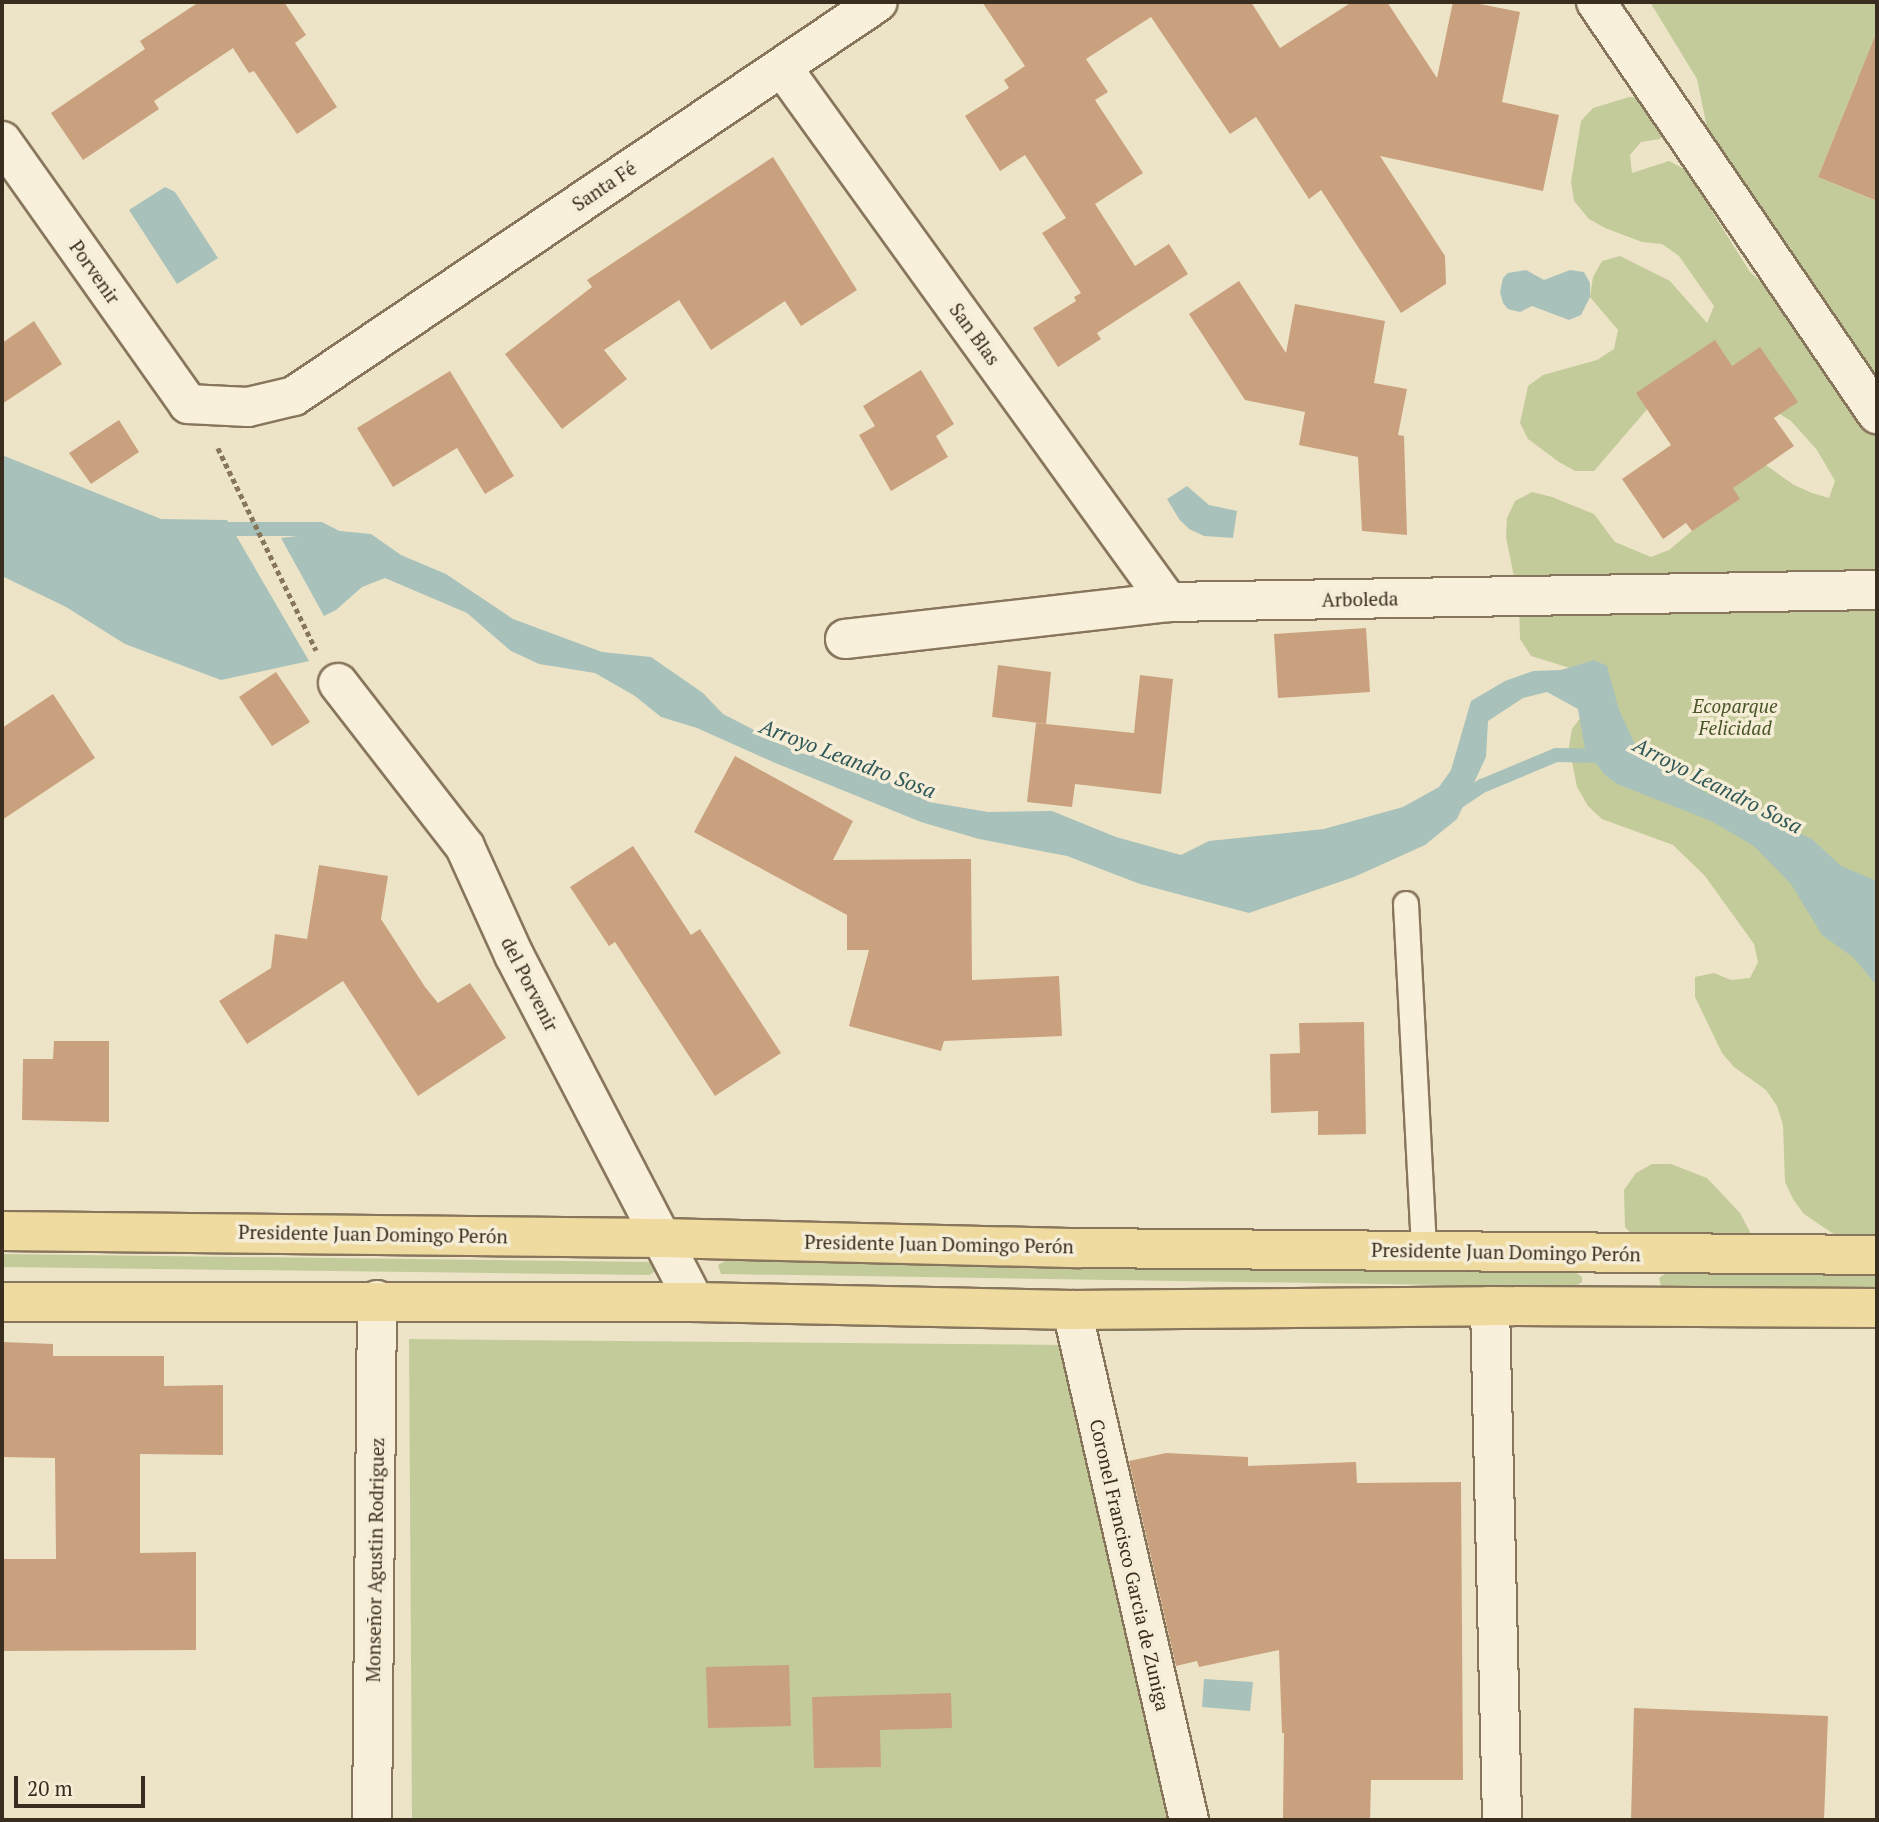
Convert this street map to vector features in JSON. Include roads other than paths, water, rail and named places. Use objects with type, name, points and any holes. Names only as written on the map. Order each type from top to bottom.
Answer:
[{"type":"main road","name":"Presidente Juan Domingo Perón","points":[[2,1231],[661,1237],[1079,1248],[1877,1255]]},
{"type":"main road","points":[[1632,1253],[1633,1307]]},
{"type":"main road","points":[[2,1302],[695,1302],[1072,1310],[1490,1306],[1877,1308]]},
{"type":"street","name":"Santa Fé","points":[[187,404],[248,407],[294,396],[878,2]]},
{"type":"street","points":[[1596,2],[1877,414]]},
{"type":"street","name":"San Blas","points":[[782,66],[1168,602]]},
{"type":"street","name":"Porvenir","points":[[2,141],[187,404]]},
{"type":"street","name":"Arboleda","points":[[845,639],[1168,602],[1877,590]]},
{"type":"street","name":"del Porvenir","points":[[338,683],[465,847],[514,955],[695,1302]]},
{"type":"street","name":"Monseñor Agustin Rodriguez","points":[[372,1820],[377,1300]]},
{"type":"street","points":[[1490,1306],[1502,1820]]},
{"type":"street","name":"Coronel Francisco Garcia de Zuniga","points":[[1072,1310],[1189,1820]]},
{"type":"lane","points":[[1406,904],[1424,1251]]},
{"type":"water","points":[[165,187],[175,192],[218,258],[177,284],[129,210]]},
{"type":"water","points":[[1526,270],[1544,280],[1570,270],[1584,272],[1590,283],[1590,297],[1581,315],[1569,320],[1532,306],[1520,312],[1508,309],[1500,292],[1503,278],[1508,273]]},
{"type":"water","points":[[2,455],[161,519],[227,520],[309,661],[221,680],[125,644],[66,607],[2,576]]},
{"type":"water","points":[[1187,486],[1209,505],[1237,511],[1233,538],[1204,536],[1189,529],[1179,519],[1167,499]]},
{"type":"water","points":[[340,531],[371,534],[401,555],[446,574],[513,619],[602,652],[651,657],[703,693],[723,714],[799,753],[850,761],[929,802],[988,812],[1052,811],[1116,837],[1181,855],[1209,841],[1324,829],[1403,807],[1439,787],[1451,770],[1471,701],[1505,681],[1533,671],[1561,670],[1594,660],[1607,666],[1619,710],[1639,753],[1707,793],[1812,839],[1841,866],[1877,881],[1877,986],[1854,958],[1822,935],[1791,884],[1754,846],[1711,821],[1617,784],[1605,775],[1585,749],[1578,709],[1547,692],[1523,698],[1488,721],[1486,757],[1457,819],[1425,845],[1354,877],[1249,913],[1140,884],[1067,856],[979,839],[921,822],[697,728],[661,717],[635,696],[595,673],[539,664],[511,651],[467,613],[385,578],[362,587],[336,610],[324,616],[281,538]]},
{"type":"water","points":[[1204,1679],[1253,1682],[1250,1711],[1202,1707]]},
{"type":"waterway","name":"Arroyo Leandro Sosa","points":[[214,529],[320,529],[342,540]]},
{"type":"waterway","name":"Arroyo Leandro Sosa","points":[[1452,806],[1482,786],[1556,755],[1609,756]]},
{"type":"park label","name":"Ecoparque Felicidad","points":[[1735,717]]}]
